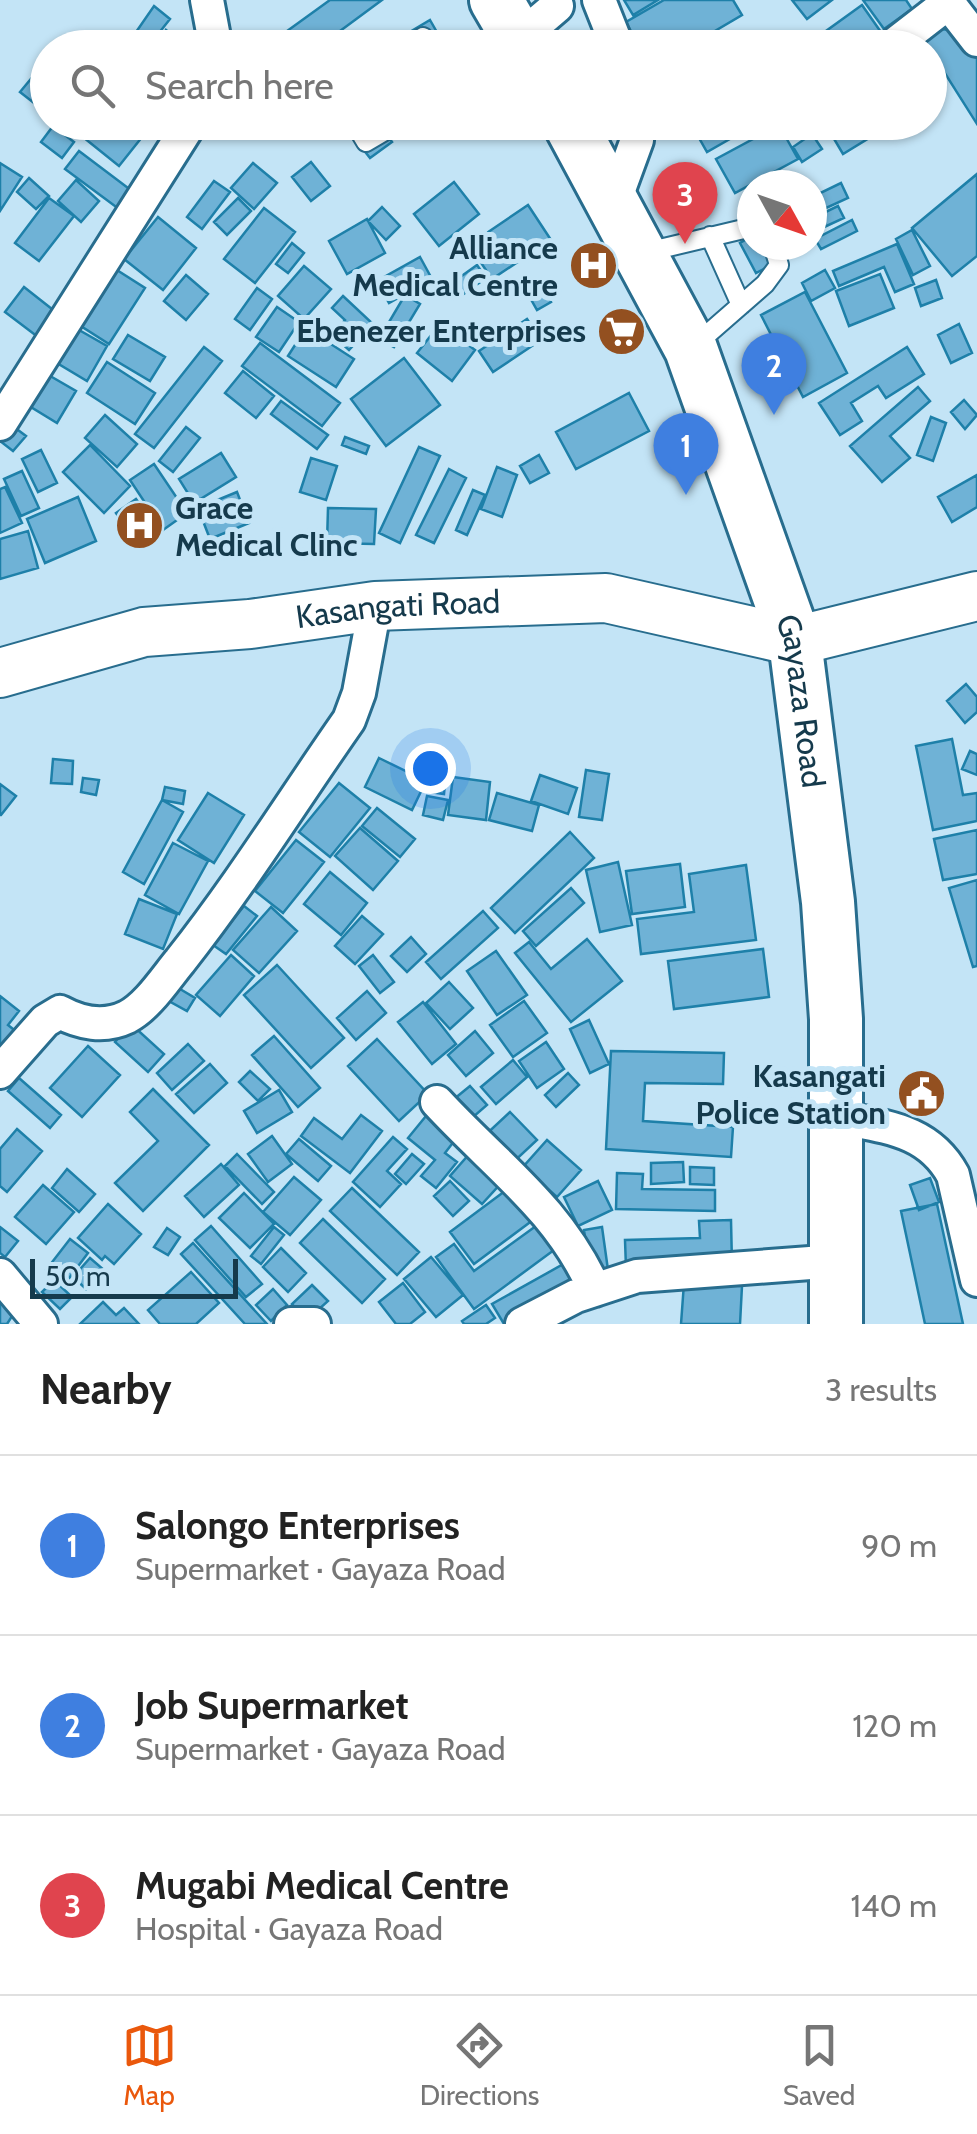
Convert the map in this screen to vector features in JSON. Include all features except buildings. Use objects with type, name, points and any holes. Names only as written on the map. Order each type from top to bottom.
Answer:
[{"type":"main road","name":"Gayaza Road","points":[[579,140],[642,254],[712,396],[796,641],[828,902],[836,1019],[836,1324]]},
{"type":"street","points":[[207,0],[213,30]]},
{"type":"street","points":[[600,0],[611,30]]},
{"type":"street","points":[[912,30],[947,2],[977,40]]},
{"type":"street","points":[[5,407],[179,140]]},
{"type":"street","points":[[614,203],[637,140]]},
{"type":"street","points":[[796,641],[977,596]]},
{"type":"street","name":"Kasangati Road","points":[[0,673],[144,632],[250,624],[375,606],[606,598],[796,641]]},
{"type":"street","points":[[0,1072],[45,1021],[60,1012],[80,1023],[126,1017],[154,993],[349,720],[359,694],[375,606]]},
{"type":"street","points":[[437,1102],[563,1232],[595,1290]]},
{"type":"street","points":[[837,1117],[912,1133],[932,1146],[965,1178],[977,1280]]},
{"type":"street","points":[[522,1324],[595,1290],[637,1276],[837,1261]]},
{"type":"street","points":[[0,1275],[41,1324]]},
{"type":"street","points":[[290,1324],[314,1324]]},
{"type":"lane","points":[[642,254],[737,230]]},
{"type":"lane","points":[[710,236],[741,306]]},
{"type":"lane","points":[[691,349],[765,284],[778,260]]},
{"type":"place","name":"Mugabi Medical Centre","points":[[685,244]]},
{"type":"place","name":"Alliance Medical Centre","points":[[593,266]]},
{"type":"place","name":"Ebenezer Enterprises","points":[[621,331]]},
{"type":"place","name":"Job Supermarket","points":[[774,415]]},
{"type":"place","name":"Salongo Enterprises","points":[[686,495]]},
{"type":"place","name":"Grace Medical Clinc","points":[[140,526]]},
{"type":"place","name":"Kasangati Police Station","points":[[921,1094]]}]
